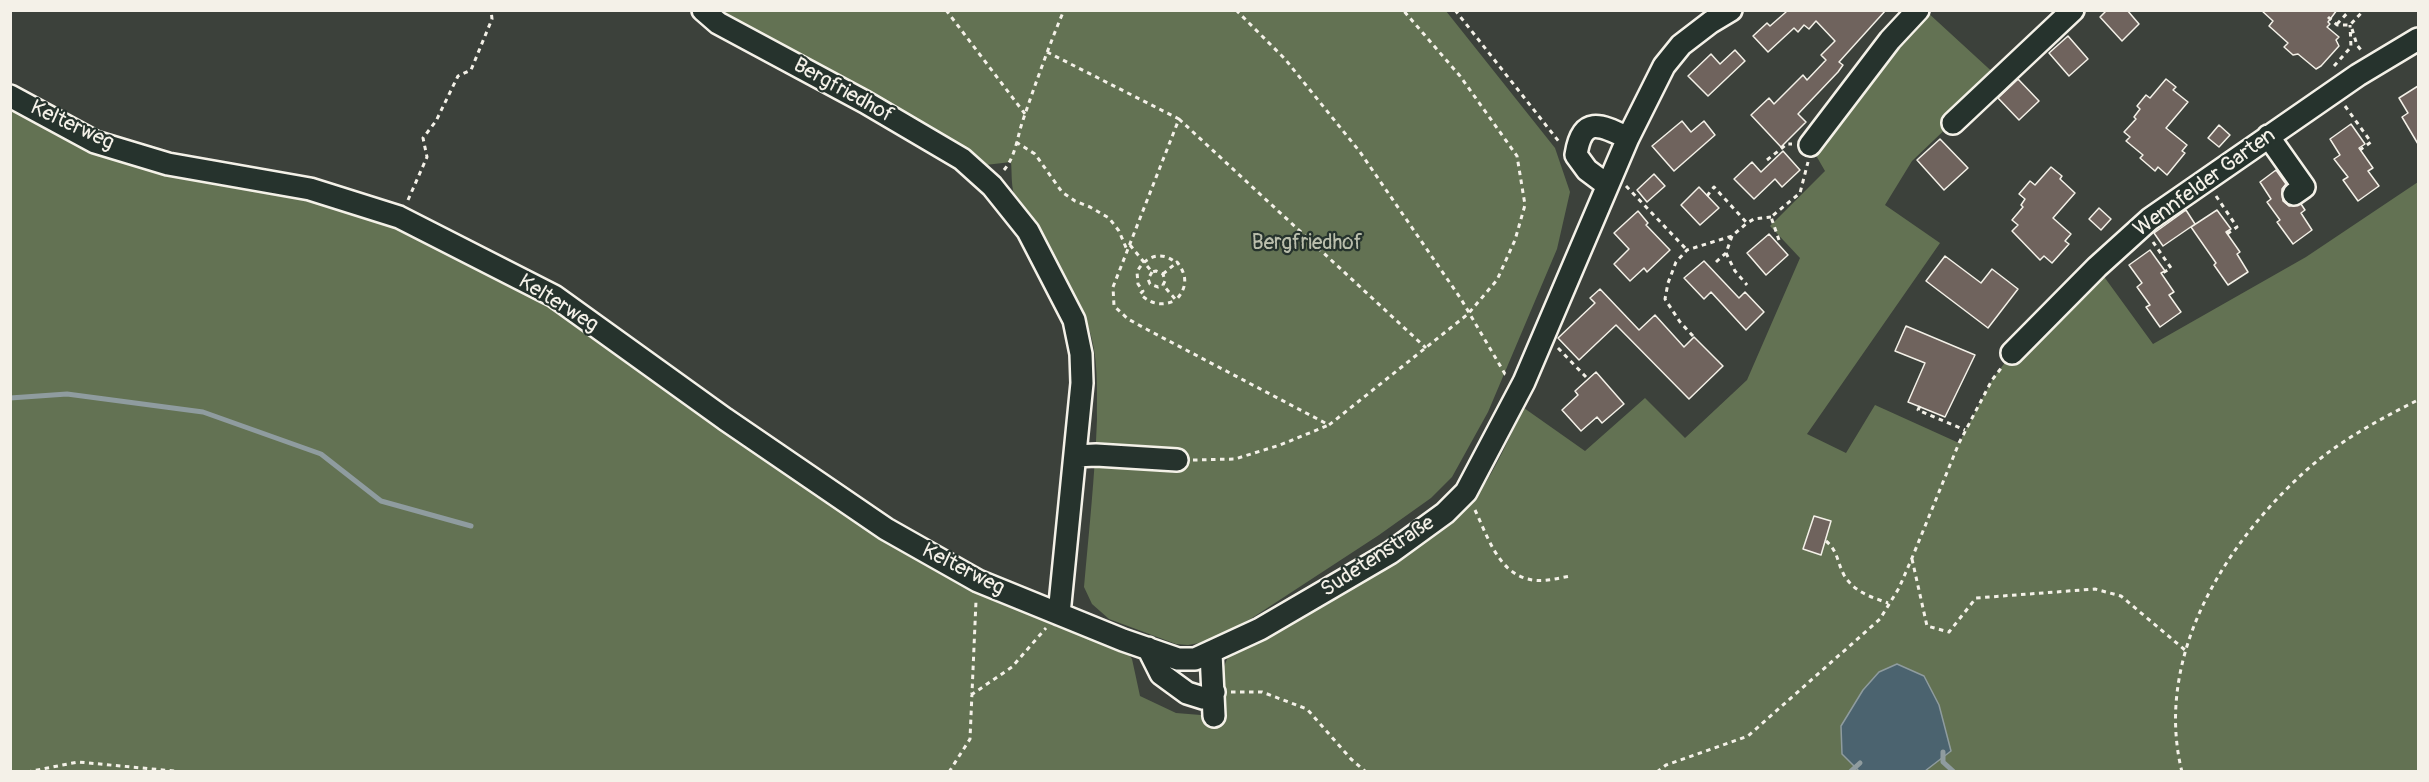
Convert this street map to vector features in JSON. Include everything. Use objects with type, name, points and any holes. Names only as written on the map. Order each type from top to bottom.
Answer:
[{"type":"street","name":"Bergfriedhof","points":[[702,10],[718,23],[865,102],[962,159],[992,186],[1028,231],[1074,320],[1081,354],[1082,383],[1059,614]]},
{"type":"street","name":"Sudetenstraße","points":[[1059,614],[1178,659],[1195,659],[1260,629],[1390,553],[1445,513],[1466,492],[1524,382],[1628,138],[1664,66],[1675,52],[1711,22],[1731,10]]},
{"type":"street","points":[[1810,144],[1890,40],[1918,10]]},
{"type":"street","points":[[1953,123],[2073,10]]},
{"type":"street","name":"Wennfelder Garten","points":[[2012,353],[2091,273],[2150,219],[2268,136],[2333,80],[2418,39]]},
{"type":"street","name":"Kelterweg","points":[[10,96],[95,142],[168,164],[310,189],[399,217],[554,296],[726,419],[876,522],[978,581],[1059,614]]},
{"type":"street","points":[[1610,179],[1587,170],[1576,154],[1578,144],[1583,134],[1592,126],[1602,126],[1628,138]]},
{"type":"street","points":[[2268,136],[2304,187],[2294,194]]},
{"type":"street","points":[[1075,456],[1096,455],[1177,460]]},
{"type":"street","points":[[1148,648],[1161,674],[1186,693],[1203,698],[1214,692]]},
{"type":"street","points":[[1211,653],[1214,716]]},
{"type":"path","points":[[411,195],[427,157],[423,138],[434,124],[458,76],[471,70],[492,19],[491,10]]},
{"type":"path","points":[[946,10],[1025,114]]},
{"type":"path","points":[[1011,162],[1025,114],[1064,10]]},
{"type":"path","points":[[1236,10],[1285,58],[1360,152],[1461,299],[1505,374],[1524,382]]},
{"type":"path","points":[[1177,460],[1235,459],[1280,445],[1329,425],[1468,314],[1497,280],[1515,240],[1525,205],[1517,156],[1460,76],[1403,10]]},
{"type":"path","points":[[1455,10],[1563,147],[1576,154]]},
{"type":"path","points":[[2337,25],[2350,10]]},
{"type":"path","points":[[2360,150],[2371,142],[2333,80],[2351,47],[2350,25],[2364,10]]},
{"type":"path","points":[[2328,17],[2337,25],[2350,25]]},
{"type":"path","points":[[2350,25],[2357,45]]},
{"type":"path","points":[[1047,52],[1179,119],[1426,348]]},
{"type":"path","points":[[1179,119],[1113,287],[1114,306],[1128,319],[1329,425]]},
{"type":"path","points":[[1016,142],[1035,154],[1062,192],[1109,218],[1119,231],[1128,250]]},
{"type":"path","points":[[1693,336],[1680,322],[1665,299],[1676,262],[1687,250],[1732,236],[1754,219],[1771,217],[1800,193],[1807,173],[1810,144],[1787,144],[1767,160]]},
{"type":"path","points":[[1610,179],[1687,250]]},
{"type":"path","points":[[1707,196],[1714,187],[1747,223]]},
{"type":"path","points":[[2219,201],[2237,227],[2227,234]]},
{"type":"path","points":[[1771,217],[1779,240]]},
{"type":"path","points":[[1716,262],[1725,253],[1732,236]]},
{"type":"path","points":[[1130,244],[1152,272]]},
{"type":"path","points":[[2156,247],[2171,268],[2161,274]]},
{"type":"path","points":[[1725,253],[1735,271],[1747,285]]},
{"type":"path","points":[[1143,291],[1138,284],[1137,272],[1144,262],[1158,255],[1178,262],[1182,268],[1185,281],[1182,293],[1176,300],[1168,304],[1156,304],[1140,294],[1143,291],[1150,284]]},
{"type":"path","points":[[1163,274],[1176,263]]},
{"type":"path","points":[[1152,272],[1163,274]]},
{"type":"path","points":[[1150,284],[1148,279],[1152,272]]},
{"type":"path","points":[[1163,274],[1165,281],[1163,285]]},
{"type":"path","points":[[1150,284],[1158,287],[1163,285]]},
{"type":"path","points":[[1163,285],[1176,300]]},
{"type":"path","points":[[1544,334],[1586,377]]},
{"type":"path","points":[[1657,771],[1666,765],[1748,736],[1880,619],[1912,558],[1965,430],[1992,380],[2012,353]]},
{"type":"path","points":[[2182,771],[2177,752],[2174,708],[2185,650],[2209,591],[2255,524],[2311,466],[2375,422],[2418,400]]},
{"type":"path","points":[[1920,406],[1918,410],[1965,430]]},
{"type":"path","points":[[1466,492],[1504,566],[1528,579],[1548,580],[1571,576]]},
{"type":"path","points":[[1826,541],[1837,552],[1844,574],[1860,593],[1889,604]]},
{"type":"path","points":[[1912,558],[1927,626],[1949,632],[1977,598],[2095,589],[2121,596],[2185,650]]},
{"type":"path","points":[[949,771],[970,740],[978,581]]},
{"type":"path","points":[[971,695],[1012,667],[1059,614]]},
{"type":"path","points":[[1214,692],[1262,692],[1307,709],[1351,759],[1366,771]]},
{"type":"path","points":[[27,771],[78,762],[185,771]]},
{"type":"green space","name":"Bergfriedhof","points":[[723,11],[1446,11],[1555,148],[1570,192],[1557,249],[1488,412],[1452,477],[1431,498],[1379,535],[1252,618],[1210,641],[1188,645],[1176,644],[1109,619],[1092,604],[1084,587],[1097,419],[1095,354],[1089,328],[1077,301],[1020,209],[1013,190],[1011,162],[977,166],[868,97]]},
{"type":"green space","points":[[1926,11],[1999,78],[1912,161],[1885,205],[1940,243],[1807,434],[1846,453],[1875,405],[1959,443],[1992,380],[2012,353],[2097,267],[2153,344],[2306,257],[2418,182],[2418,771],[11,771],[10,104],[94,148],[307,196],[397,225],[551,303],[885,534],[1122,645],[1132,659],[1140,696],[1176,713],[1213,716],[1214,692],[1229,654],[1386,568],[1447,526],[1481,490],[1524,408],[1585,451],[1645,398],[1685,438],[1747,380],[1800,258],[1770,226],[1825,171],[1810,145]]},
{"type":"water","points":[[1897,664],[1924,676],[1939,705],[1951,751],[1925,771],[1859,771],[1842,754],[1841,726],[1863,690],[1879,672]]},
{"type":"building","points":[[1785,10],[1886,10],[1839,62],[1843,65],[1838,72],[1798,114],[1806,122],[1781,147],[1751,115],[1769,98],[1774,104],[1803,75],[1807,80],[1826,60],[1821,55],[1835,41],[1816,21],[1809,29],[1804,25],[1798,32],[1794,28],[1768,52],[1753,36],[1767,23],[1770,26],[1786,12]]},
{"type":"building","points":[[2107,10],[2127,10],[2139,24],[2122,41],[2100,17]]},
{"type":"building","points":[[2261,10],[2337,10],[2327,27],[2339,37],[2336,40],[2339,46],[2316,69],[2298,54],[2293,55],[2284,47],[2288,43],[2269,26],[2273,21]]},
{"type":"building","points":[[2068,36],[2088,59],[2069,76],[2049,53]]},
{"type":"building","points":[[1735,50],[1745,61],[1708,96],[1688,76],[1711,54],[1720,64]]},
{"type":"building","points":[[2018,79],[2039,101],[2019,120],[1998,98]]},
{"type":"building","points":[[2166,79],[2176,87],[2173,90],[2188,102],[2166,128],[2187,145],[2182,151],[2185,153],[2167,175],[2158,167],[2155,171],[2140,158],[2143,155],[2126,141],[2130,137],[2124,132],[2136,119],[2134,117],[2140,109],[2137,106],[2146,95],[2150,98]]},
{"type":"building","points":[[2418,86],[2418,144],[2402,117],[2408,113],[2399,98]]},
{"type":"building","points":[[1682,121],[1691,132],[1704,121],[1715,135],[1674,171],[1652,146]]},
{"type":"building","points":[[2351,124],[2365,144],[2359,148],[2373,168],[2368,171],[2379,186],[2358,201],[2343,180],[2348,177],[2334,159],[2340,155],[2330,139]]},
{"type":"building","points":[[2219,125],[2230,135],[2219,147],[2208,138]]},
{"type":"building","points":[[1940,139],[1968,168],[1944,190],[1917,160]]},
{"type":"building","points":[[1783,151],[1800,170],[1782,187],[1775,179],[1754,199],[1734,179],[1752,162],[1761,172]]},
{"type":"building","points":[[2051,167],[2062,176],[2060,179],[2075,193],[2053,218],[2071,234],[2065,241],[2069,244],[2052,263],[2044,256],[2040,260],[2012,231],[2018,225],[2012,220],[2023,207],[2021,205],[2025,199],[2019,194],[2030,181],[2035,185]]},
{"type":"building","points":[[2276,170],[2286,184],[2282,189],[2283,201],[2289,206],[2301,204],[2305,210],[2301,213],[2312,230],[2293,244],[2277,222],[2280,220],[2267,202],[2271,199],[2260,182]]},
{"type":"building","points":[[1654,174],[1665,186],[1647,202],[1637,190]]},
{"type":"building","points":[[1699,187],[1719,208],[1700,225],[1681,205]]},
{"type":"building","points":[[2099,208],[2111,219],[2101,230],[2089,219]]},
{"type":"building","points":[[2186,210],[2195,224],[2163,246],[2154,233]]},
{"type":"building","points":[[2217,210],[2231,229],[2226,232],[2240,252],[2237,254],[2248,272],[2228,285],[2191,227]]},
{"type":"building","points":[[1638,211],[1648,223],[1646,225],[1670,250],[1647,272],[1644,268],[1630,281],[1614,264],[1629,249],[1614,233]]},
{"type":"building","points":[[1769,234],[1788,255],[1766,275],[1747,253]]},
{"type":"building","points":[[2150,250],[2165,271],[2161,273],[2174,292],[2169,295],[2181,312],[2160,327],[2146,307],[2150,305],[2137,287],[2142,283],[2129,265]]},
{"type":"building","points":[[1945,256],[1981,283],[1992,269],[2018,289],[1988,328],[1926,281]]},
{"type":"building","points":[[1704,261],[1739,298],[1745,292],[1764,312],[1746,330],[1711,292],[1704,299],[1684,278]]},
{"type":"building","points":[[1600,289],[1639,330],[1655,315],[1684,347],[1694,337],[1723,366],[1689,399],[1616,325],[1579,360],[1558,338],[1595,303],[1590,298]]},
{"type":"building","points":[[1906,326],[1975,355],[1945,417],[1908,402],[1925,363],[1895,351]]},
{"type":"building","points":[[1596,372],[1624,404],[1602,423],[1597,417],[1581,431],[1562,410],[1578,395],[1575,391]]},
{"type":"building","points":[[1814,516],[1831,521],[1821,555],[1803,549]]},
{"type":"waterway","points":[[10,398],[67,394],[203,412],[321,454],[381,501],[471,526]]},
{"type":"waterway","points":[[1943,752],[1943,762],[1954,772]]},
{"type":"waterway","points":[[1850,772],[1860,763]]}]
